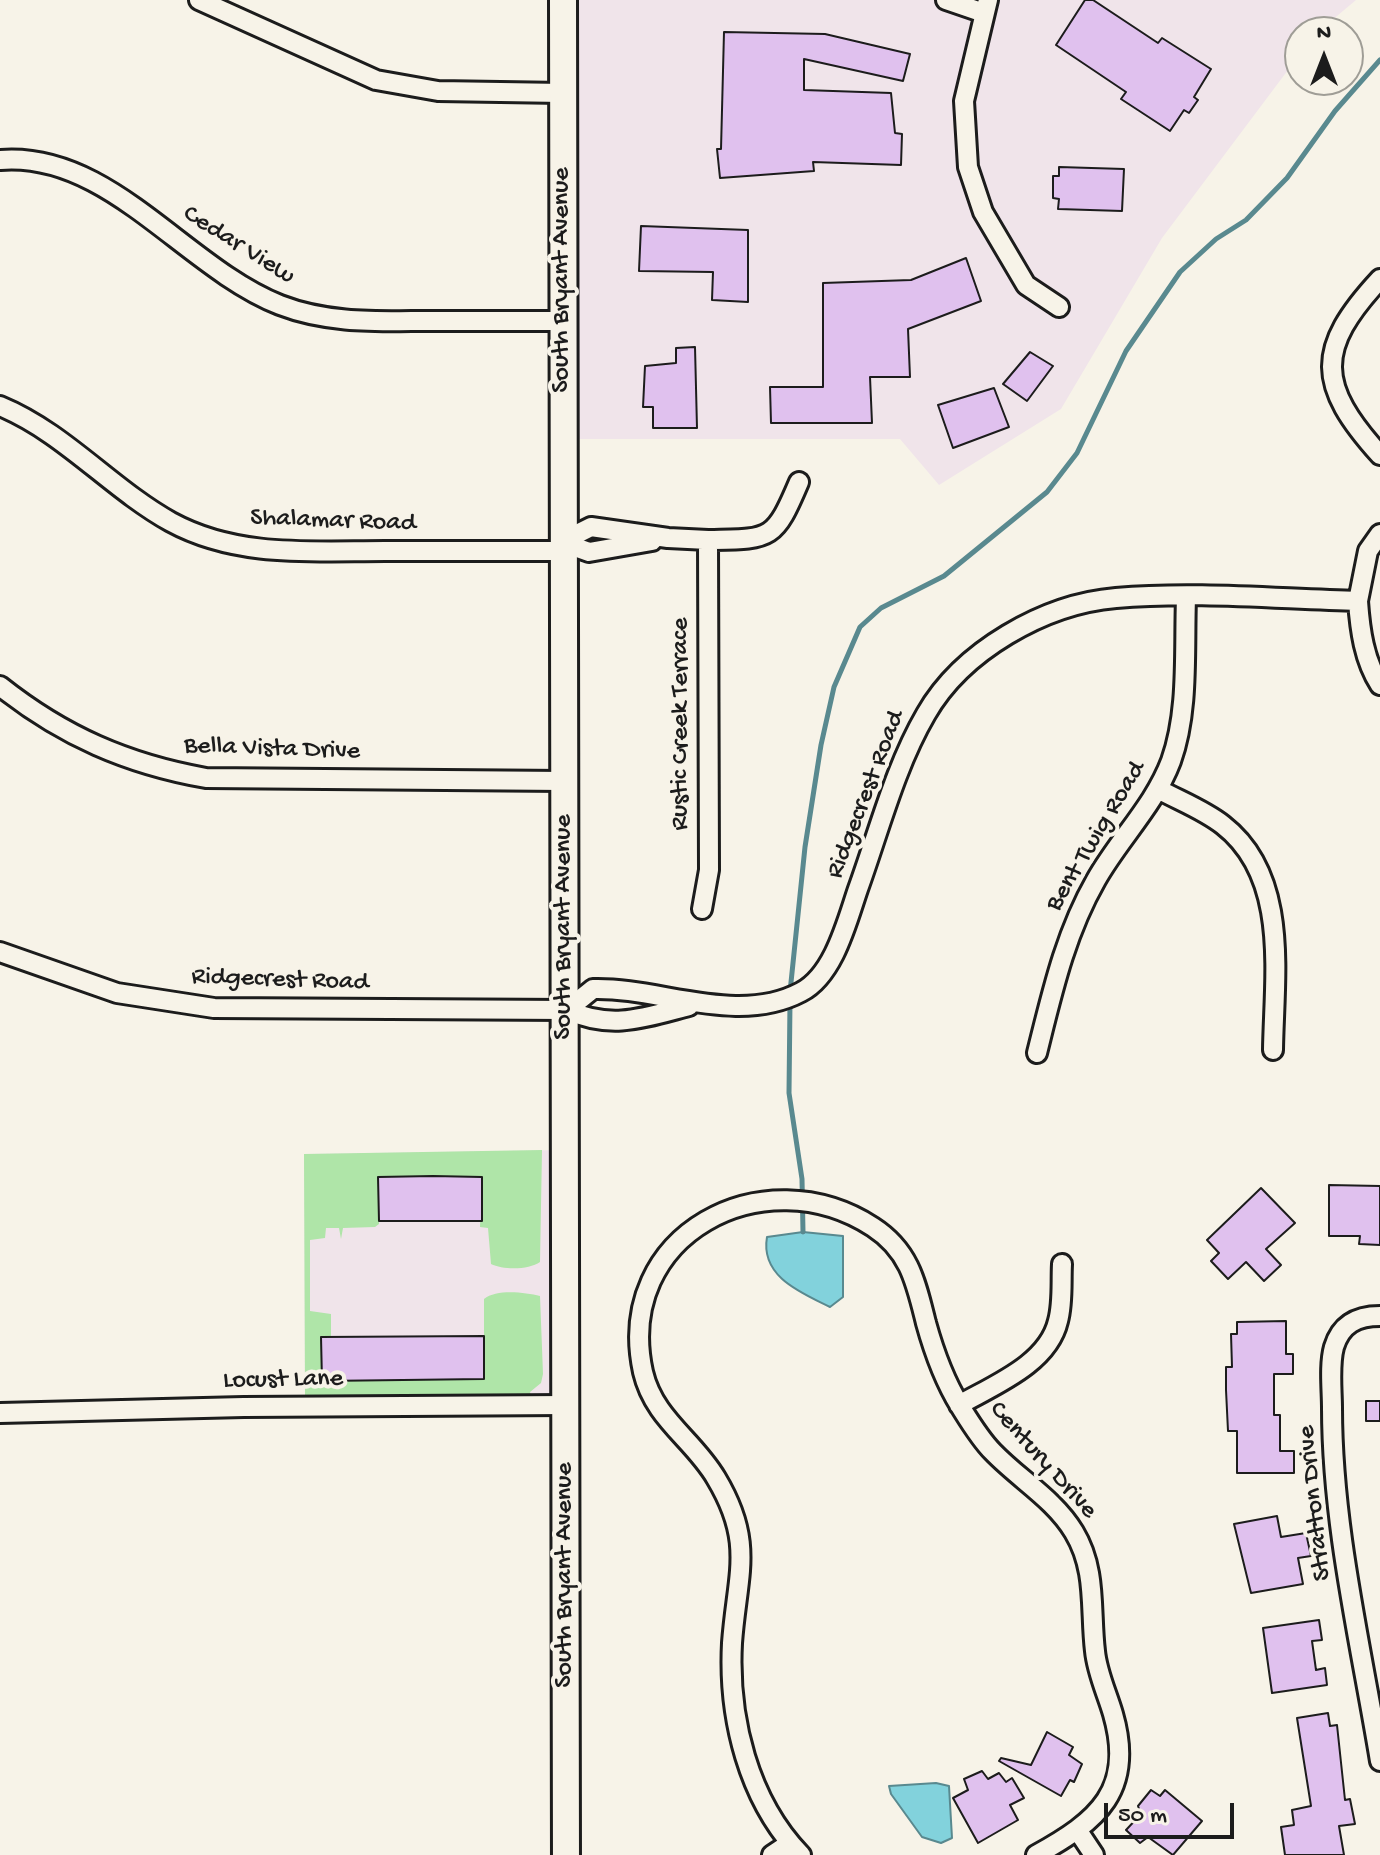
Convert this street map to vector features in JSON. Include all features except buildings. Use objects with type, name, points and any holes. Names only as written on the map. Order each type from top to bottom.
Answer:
[{"type":"street","points":[[199,0],[376,80],[438,91],[563,93]]},
{"type":"street","name":"South Bryant Avenue","points":[[563,0],[561,546],[567,1010],[566,1855]]},
{"type":"street","points":[[946,0],[986,7],[964,101],[968,167],[983,212],[1026,285],[1059,307]]},
{"type":"street","name":"Cedar View","points":[[0,160],[32,159],[73,170],[240,285],[298,311],[340,321],[564,321]]},
{"type":"street","points":[[1380,279],[1345,321],[1335,343],[1332,365],[1333,383],[1344,412],[1380,455]]},
{"type":"street","name":"Shalamar Road","points":[[0,406],[27,417],[65,442],[144,505],[212,539],[281,551],[561,546]]},
{"type":"street","points":[[561,546],[589,552],[668,538],[708,540],[767,536],[782,523],[799,482]]},
{"type":"street","points":[[1380,534],[1368,551],[1358,601],[1360,628],[1372,672],[1380,685]]},
{"type":"street","name":"Rustic Creek Terrace","points":[[702,909],[709,870],[708,540]]},
{"type":"street","name":"Ridgecrest Road","points":[[0,952],[117,993],[214,1008],[567,1010],[593,1022],[621,1021],[694,1004],[771,1003],[803,991],[825,968],[845,925],[914,736],[942,693],[983,653],[1007,635],[1083,604],[1115,598],[1358,601]]},
{"type":"street","name":"Bent Twig Road","points":[[1037,1053],[1068,937],[1109,858],[1158,789],[1171,762],[1181,722],[1186,598]]},
{"type":"street","name":"Bella Vista Drive","points":[[0,686],[69,734],[111,755],[155,769],[206,778],[564,781]]},
{"type":"street","points":[[1158,789],[1224,826],[1251,857],[1260,876],[1273,920],[1273,1050]]},
{"type":"street","name":"Ridgecrest Road","points":[[567,1010],[593,989],[640,991],[694,1004]]},
{"type":"street","name":"Century Drive","points":[[796,1849],[753,1776],[736,1722],[732,1663],[742,1549],[737,1517],[711,1469],[655,1405],[641,1356],[640,1318],[654,1274],[701,1221],[737,1206],[791,1202],[822,1204],[851,1213],[878,1230],[907,1259],[916,1276],[938,1361],[959,1405],[994,1453],[1066,1520],[1085,1553],[1094,1598],[1095,1649],[1115,1719],[1120,1770],[1106,1801],[1078,1831],[1036,1855]]},
{"type":"street","points":[[959,1405],[1012,1375],[1047,1346],[1058,1322],[1062,1264]]},
{"type":"street","name":"Stratton Drive","points":[[1380,1316],[1356,1318],[1344,1328],[1334,1348],[1332,1386],[1336,1491],[1380,1761]]},
{"type":"street","name":"Locust Lane","points":[[0,1413],[244,1407],[566,1405]]},
{"type":"street","points":[[1078,1831],[1094,1855]]},
{"type":"street","points":[[772,1855],[796,1849]]},
{"type":"shaded area","points":[[563,0],[1356,0],[1337,16],[1284,16],[1284,75],[1162,238],[1061,409],[939,485],[900,439],[562,439]]},
{"type":"shaded area","points":[[566,1150],[566,1405],[305,1407],[304,1154]]},
{"type":"green space","points":[[542,1150],[540,1262],[535,1265],[516,1268],[491,1264],[488,1228],[480,1227],[482,1177],[379,1177],[379,1224],[375,1227],[343,1228],[341,1239],[339,1228],[326,1228],[325,1238],[310,1240],[310,1311],[331,1314],[331,1337],[321,1337],[322,1381],[367,1381],[367,1337],[373,1337],[373,1379],[484,1379],[484,1299],[496,1294],[518,1293],[540,1296],[543,1374],[541,1383],[530,1392],[531,1396],[305,1397],[304,1154]]},
{"type":"water","points":[[803,1232],[843,1236],[843,1297],[830,1307],[785,1282],[770,1263],[767,1237]]},
{"type":"water","points":[[936,1783],[949,1786],[952,1838],[941,1843],[922,1837],[891,1794],[889,1786]]},
{"type":"waterway","points":[[790,992],[805,847],[821,745],[834,687],[860,627],[881,608],[944,576],[1047,492],[1077,453],[1126,351],[1180,272],[1216,239],[1246,220],[1287,178],[1335,111],[1380,60]]},
{"type":"waterway","points":[[790,1002],[789,1093],[802,1179],[803,1232]]}]
